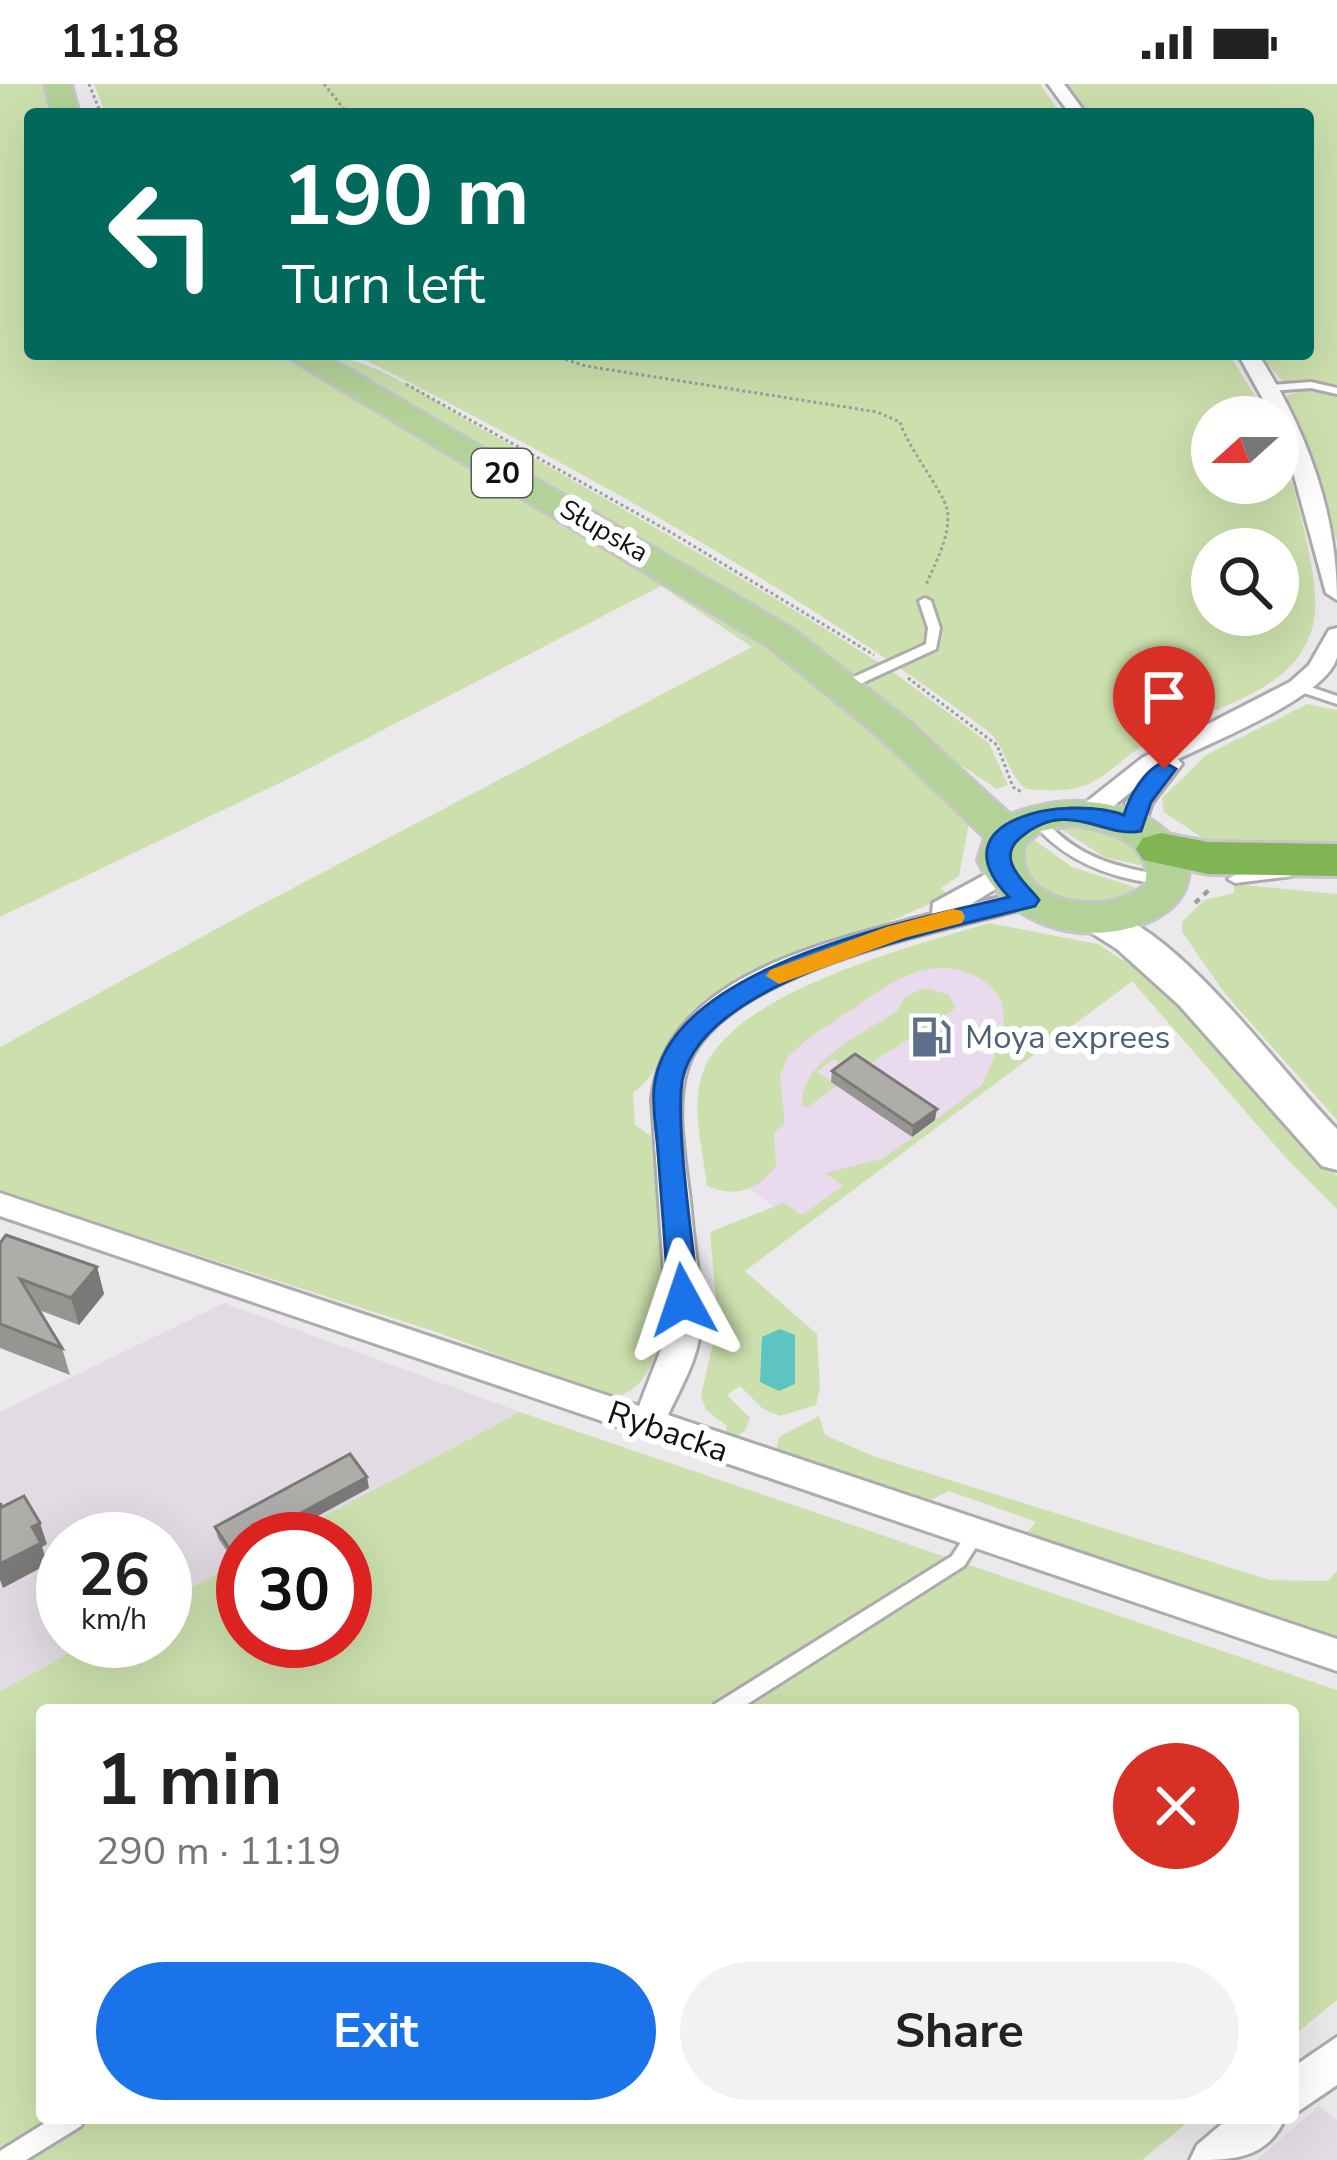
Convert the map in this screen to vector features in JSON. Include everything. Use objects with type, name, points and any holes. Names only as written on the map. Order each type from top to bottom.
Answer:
[{"type":"highway","name":"20","points":[[1178,875],[1208,858],[1337,864]]},
{"type":"highway","name":"20","points":[[1178,875],[1337,884]]},
{"type":"main road","name":"Słupska","points":[[309,360],[706,591],[845,686],[1019,844]]},
{"type":"main road","name":"20","points":[[1090,813],[1178,875],[1098,919],[1058,914],[1019,844],[1090,813]]},
{"type":"main road","points":[[1178,875],[1206,1012]]},
{"type":"main road","points":[[1098,919],[1139,947],[1206,1012],[1337,1155]]},
{"type":"street","points":[[1252,360],[1302,452],[1337,593]]},
{"type":"street","points":[[1090,813],[1150,763],[1299,687],[1319,669],[1337,635]]},
{"type":"street","points":[[1178,875],[1139,802],[1195,739]]},
{"type":"street","points":[[647,1425],[676,1361],[684,1330],[667,1100],[680,1050],[705,1017],[736,995],[895,932],[1019,844]]},
{"type":"street","name":"Rybacka","points":[[0,1204],[1337,1655]]},
{"type":"street","points":[[1299,2089],[1337,2058]]},
{"type":"street","points":[[1212,2160],[1256,2124]]},
{"type":"lane","points":[[1271,388],[1311,385],[1337,391]]},
{"type":"lane","points":[[845,686],[932,646],[934,628],[925,601]]},
{"type":"lane","points":[[1299,687],[1337,700]]},
{"type":"lane","points":[[1019,844],[1059,844],[1120,873],[1178,875],[1337,864]]},
{"type":"lane","points":[[732,1704],[958,1561],[975,1535]]},
{"type":"lane","points":[[6,2160],[63,2124]]},
{"type":"path","points":[[324,84],[343,108]]},
{"type":"path","points":[[567,360],[878,412],[900,422],[909,449],[947,507],[945,537],[931,568],[925,601]]},
{"type":"path","points":[[400,380],[673,532],[893,667],[997,745],[1012,787],[1019,844]]},
{"type":"shaded area","name":"Moya exprees","points":[[955,955],[1133,981],[803,1227],[734,1178],[723,1093],[896,973]]},
{"type":"shaded area","points":[[224,1303],[520,1412],[333,1512],[216,1512],[216,1575],[192,1587],[192,1512],[36,1512],[36,1668],[42,1668],[0,1691],[0,1412]]},
{"type":"shaded area","points":[[1319,2106],[1337,2120],[1337,2160],[1257,2160],[1299,2124]]},
{"type":"green space","points":[[0,84],[47,84],[54,108],[24,108],[24,360],[287,360],[671,581],[820,678],[969,822],[959,876],[941,888],[949,896],[773,964],[716,992],[688,1015],[652,1074],[633,1093],[635,1125],[651,1136],[662,1241],[662,1325],[653,1360],[637,1385],[612,1397],[442,1334],[0,1191],[0,1047],[752,647],[661,586],[294,776],[0,917]]},
{"type":"green space","points":[[94,84],[1040,84],[1057,108],[104,108]]},
{"type":"green space","points":[[1065,84],[1337,84],[1337,386],[1283,382],[1264,360],[1314,360],[1314,108],[1083,108]]},
{"type":"green space","points":[[321,360],[358,362],[405,383],[883,665],[854,675],[843,673]]},
{"type":"green space","points":[[366,360],[1233,360],[1255,396],[1191,396],[1191,504],[1298,504],[1314,581],[1312,629],[1294,662],[1260,689],[1157,737],[1086,785],[1026,789],[989,732],[838,627],[680,530]]},
{"type":"green space","points":[[1305,389],[1337,394],[1337,542],[1317,469],[1299,427],[1299,396],[1286,396]]},
{"type":"green space","points":[[893,672],[989,743],[1008,785],[997,789],[933,747],[864,689]]},
{"type":"green space","points":[[1307,704],[1337,710],[1337,849],[1208,842],[1164,812],[1162,798],[1206,755]]},
{"type":"green space","points":[[1084,822],[1136,844],[1149,867],[1104,857],[1058,827]]},
{"type":"green space","points":[[1029,836],[1072,867],[1140,889],[1128,898],[1102,905],[1033,890],[1016,847]]},
{"type":"green space","points":[[1234,884],[1337,894],[1337,1120],[1226,995],[1182,932],[1182,922],[1204,900],[1234,893]]},
{"type":"green space","points":[[989,923],[1098,944],[1122,960],[1134,956],[1337,1176],[1337,1209],[1286,1158],[1132,981],[745,1271],[817,1334],[820,1388],[816,1405],[780,1416],[763,1409],[740,1386],[727,1395],[750,1418],[745,1431],[731,1439],[724,1436],[727,1426],[706,1410],[701,1396],[718,1321],[710,1232],[784,1203],[802,1215],[843,1186],[825,1173],[882,1159],[982,1085],[997,1051],[1017,1054],[1021,1036],[1002,1032],[1000,998],[966,972],[930,969],[896,981],[816,1033],[787,1058],[780,1076],[785,1123],[774,1133],[776,1166],[762,1181],[736,1192],[707,1186],[698,1116],[702,1075],[718,1046],[784,997],[871,960]]},
{"type":"green space","points":[[924,988],[950,995],[955,1008],[861,1069],[851,1070],[834,1059],[817,1072],[837,1086],[808,1107],[802,1106],[811,1075],[823,1062],[898,1010],[905,997]]},
{"type":"green space","points":[[520,1412],[1337,1690],[1337,2000],[1299,2031],[1299,1704],[36,1704],[36,2124],[1186,2124],[1142,2160],[0,2160],[0,1691],[42,1668],[192,1668],[192,1587],[216,1575],[216,1668],[372,1668],[372,1512],[333,1512]]},
{"type":"green space","points":[[819,1416],[825,1435],[873,1456],[1270,1580],[1328,1581],[1337,1571],[1337,1636],[1025,1534],[1036,1522],[949,1491],[925,1503],[776,1451],[779,1437]]},
{"type":"water","points":[[780,1329],[795,1335],[795,1384],[779,1391],[760,1382],[762,1337]]},
{"type":"building","points":[[855,1054],[937,1109],[913,1126],[832,1071]]},
{"type":"building","points":[[6,1235],[97,1267],[71,1298],[20,1279],[62,1348],[0,1324],[0,1243]]},
{"type":"building","points":[[350,1454],[367,1477],[303,1512],[243,1512]]},
{"type":"building","points":[[24,1496],[36,1516],[32,1527],[36,1546],[0,1564],[0,1503],[2,1507]]},
{"type":"slow traffic","points":[[779,976],[895,932],[953,917]]},
{"type":"place","name":"Moya exprees","points":[[931,1037]]},
{"type":"route","points":[[683,1300],[667,1088],[673,1064],[696,1027],[736,995],[763,982],[895,932],[1026,900],[1001,874],[998,854],[1007,835],[1035,818],[1071,812],[1105,816],[1132,826],[1139,802],[1164,769]]}]
